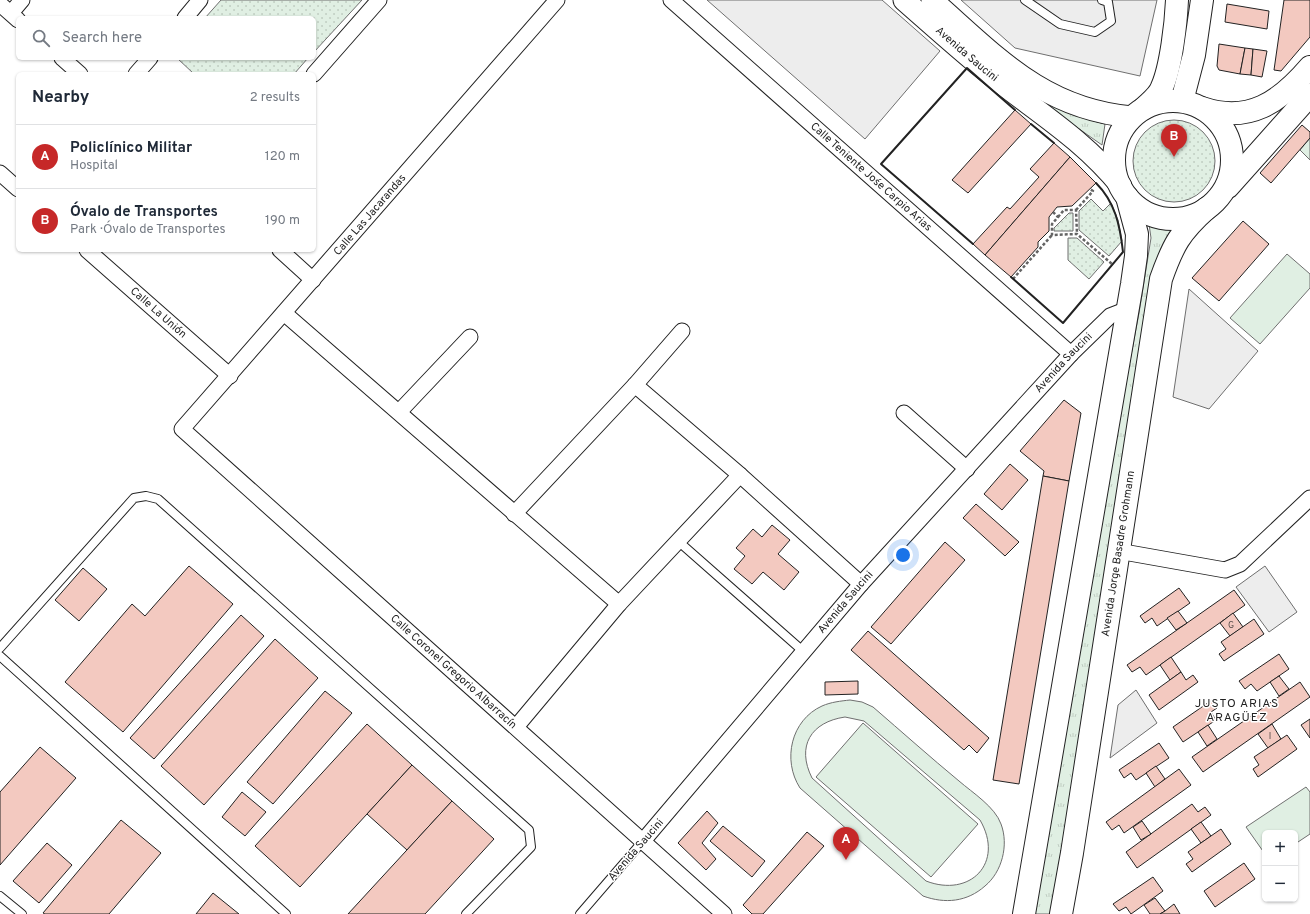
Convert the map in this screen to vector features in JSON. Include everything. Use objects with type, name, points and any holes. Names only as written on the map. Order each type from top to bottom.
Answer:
[{"type":"highway","points":[[1024,914],[1032,879],[1136,256],[1137,234],[1124,191],[1115,168],[1115,150],[1122,132],[1137,113],[1155,98],[1162,87],[1173,38],[1177,0]]},
{"type":"highway","points":[[1191,104],[1194,55],[1202,0]]},
{"type":"highway","points":[[1137,113],[1155,104],[1168,101],[1191,104],[1230,114],[1252,111],[1276,100],[1297,82],[1310,67]]},
{"type":"highway","points":[[1124,191],[1147,212],[1172,219],[1196,214],[1214,202],[1310,95]]},
{"type":"highway","points":[[1191,104],[1211,114],[1220,123],[1227,134],[1231,146],[1233,159],[1231,172],[1227,184],[1214,202]]},
{"type":"highway","name":"Avenida Jorge Basadre Grohmann","points":[[1061,914],[1072,853],[1161,279],[1170,251],[1181,234],[1214,202]]},
{"type":"main road","name":"Avenida Saucini","points":[[904,0],[987,72],[1081,143],[1105,167],[1124,191]]},
{"type":"main road","name":"Avenida Saucini","points":[[932,0],[1001,60],[1034,86],[1075,106],[1098,112],[1137,113]]},
{"type":"street","points":[[10,12],[22,0]]},
{"type":"street","points":[[187,16],[200,0]]},
{"type":"street","points":[[316,72],[379,0]]},
{"type":"street","name":"Calle Las Jacarandas","points":[[182,429],[230,376],[557,0]]},
{"type":"street","name":"Calle Teniente Jośe Carpio Arias","points":[[671,0],[1071,354]]},
{"type":"street","points":[[64,60],[78,72]]},
{"type":"street","points":[[138,72],[148,60]]},
{"type":"street","points":[[0,174],[16,187]]},
{"type":"street","name":"Calle La Unión","points":[[89,252],[230,376]]},
{"type":"street","points":[[282,252],[313,280]]},
{"type":"street","name":"Avenida Saucini","points":[[643,841],[861,584],[1071,354],[1110,316],[1128,309]]},
{"type":"street","points":[[284,313],[400,412],[514,514],[620,604]]},
{"type":"street","points":[[514,514],[635,385],[682,332]]},
{"type":"street","points":[[400,412],[470,337]]},
{"type":"street","points":[[635,385],[740,475],[861,584]]},
{"type":"street","points":[[904,413],[967,469]]},
{"type":"street","name":"Calle Coronel Gregorio Albarracín","points":[[182,429],[724,914]]},
{"type":"street","points":[[516,727],[620,604],[740,475]]},
{"type":"street","points":[[1118,551],[1225,570],[1240,564],[1310,498]]},
{"type":"lane","points":[[1025,0],[1060,24],[1095,32],[1111,21],[1108,2],[1102,0]]},
{"type":"lane","points":[[0,648],[134,498],[146,496],[158,499],[529,830],[531,847],[466,914]]},
{"type":"lane","points":[[678,541],[804,652]]},
{"type":"lane","points":[[0,656],[286,914]]},
{"type":"lane","name":"Avenida Saucini","points":[[580,914],[643,841]]},
{"type":"lane","points":[[0,896],[22,914]]},
{"type":"path","points":[[1077,234],[1076,210],[1093,191],[1090,189]]},
{"type":"path","points":[[1013,279],[1052,234],[1052,224],[1064,210],[1076,210]]},
{"type":"path","points":[[1053,212],[1058,217]]},
{"type":"path","points":[[1052,234],[1077,234],[1112,264]]},
{"type":"green space","points":[[221,0],[362,0],[316,50],[316,16],[207,16]]},
{"type":"green space","points":[[179,60],[306,60],[296,72],[192,72]]},
{"type":"green space","points":[[1028,93],[1065,111],[1105,124],[1102,145]]},
{"type":"green space","points":[[1174,120],[1190,123],[1203,132],[1212,145],[1215,161],[1212,177],[1203,190],[1190,199],[1174,202],[1158,199],[1145,190],[1136,177],[1133,161],[1136,145],[1145,132],[1158,123]]},
{"type":"green space","points":[[1310,138],[1310,160],[1300,150]]},
{"type":"green space","points":[[1091,199],[1103,211],[1111,203],[1118,220],[1122,241],[1109,256],[1079,230],[1079,211]]},
{"type":"green space","points":[[1069,213],[1073,213],[1073,231],[1054,231],[1054,228]]},
{"type":"green space","points":[[1149,224],[1174,229],[1051,914],[1034,914],[1050,827],[1089,578],[1139,313],[1151,238]]},
{"type":"green space","points":[[1068,238],[1077,238],[1104,262],[1089,279],[1068,260]]},
{"type":"green space","points":[[1287,254],[1310,274],[1310,288],[1260,344],[1230,318]]},
{"type":"green space","points":[[850,700],[862,702],[873,707],[989,806],[994,812],[1001,824],[1004,849],[1000,866],[996,873],[985,886],[978,891],[963,898],[948,901],[931,899],[923,896],[800,788],[791,765],[791,753],[797,731],[811,712],[825,705]],"holes":[[[845,717],[864,721],[980,820],[987,836],[988,850],[986,863],[979,873],[969,881],[957,885],[942,885],[926,881],[812,778],[807,766],[806,746],[815,730],[823,724]]]},
{"type":"green space","points":[[863,723],[978,824],[931,877],[816,777]]},
{"type":"green space","points":[[1306,787],[1310,792],[1310,834],[1298,842],[1298,830],[1262,830],[1262,850],[1246,827]]},
{"type":"shaded area","points":[[707,0],[882,0],[940,51],[865,139]]},
{"type":"shaded area","points":[[961,0],[1157,0],[1140,76],[1015,48]]},
{"type":"shaded area","points":[[1189,289],[1258,351],[1209,409],[1173,397]]},
{"type":"shaded area","points":[[1265,566],[1297,612],[1269,632],[1236,587]]},
{"type":"shaded area","points":[[1136,690],[1157,723],[1110,758],[1118,705]]},
{"type":"building","points":[[1284,0],[1310,0],[1310,37],[1281,71],[1274,70]]},
{"type":"building","points":[[1227,4],[1269,11],[1267,29],[1225,22]]},
{"type":"building","points":[[1219,44],[1245,48],[1240,74],[1219,70],[1217,66]]},
{"type":"building","points":[[1245,48],[1253,49],[1251,75],[1240,74]]},
{"type":"building","points":[[1253,49],[1267,51],[1262,77],[1251,75]]},
{"type":"building","points":[[1015,110],[1031,124],[968,193],[952,180]]},
{"type":"building","points":[[1302,125],[1310,132],[1310,138],[1271,183],[1260,173]]},
{"type":"building","points":[[1054,143],[1070,157],[985,255],[973,244],[1007,207],[1010,209],[1039,177],[1030,169]]},
{"type":"building","points":[[1070,157],[1096,183],[1072,206],[1057,207],[1049,217],[1049,231],[1038,242],[1038,247],[1011,277],[985,255]]},
{"type":"building","points":[[1243,221],[1269,244],[1219,301],[1192,278]]},
{"type":"building","points":[[1064,400],[1081,413],[1069,481],[1043,476],[1044,471],[1020,451]]},
{"type":"building","points":[[1010,464],[1028,480],[1002,510],[984,494]]},
{"type":"building","points":[[1043,476],[1069,481],[1019,784],[993,780]]},
{"type":"building","points":[[976,504],[1019,542],[1005,556],[963,518]]},
{"type":"building","points":[[772,525],[790,540],[778,554],[799,572],[784,590],[763,572],[752,584],[734,569],[745,556],[736,548],[753,529],[762,537]]},
{"type":"building","points":[[945,542],[965,560],[891,644],[871,627]]},
{"type":"building","points":[[189,566],[233,604],[123,732],[65,682],[132,604],[145,616]]},
{"type":"building","points":[[83,568],[107,589],[79,621],[55,600]]},
{"type":"building","points":[[1179,588],[1190,603],[1157,626],[1152,618],[1145,623],[1140,616]]},
{"type":"building","points":[[1234,590],[1245,605],[1146,675],[1140,667],[1132,672],[1127,665]]},
{"type":"building","points":[[1178,611],[1187,623],[1176,630],[1167,618]]},
{"type":"building","points":[[1233,613],[1243,627],[1230,636],[1220,623]]},
{"type":"building","points":[[241,615],[264,636],[154,759],[130,738]]},
{"type":"building","points":[[1254,619],[1264,634],[1224,661],[1219,654],[1226,649],[1221,642]]},
{"type":"building","points":[[868,631],[989,738],[977,753],[969,745],[964,750],[851,650]]},
{"type":"building","points":[[275,639],[318,678],[204,805],[161,766]]},
{"type":"building","points":[[1279,654],[1289,669],[1257,691],[1251,684],[1245,689],[1239,681]]},
{"type":"building","points":[[1171,657],[1181,672],[1170,680],[1160,665]]},
{"type":"building","points":[[1181,672],[1186,680],[1193,675],[1198,682],[1159,710],[1149,695]]},
{"type":"building","points":[[1279,676],[1289,689],[1279,696],[1270,682]]},
{"type":"building","points":[[858,681],[858,694],[825,695],[825,682]]},
{"type":"building","points":[[1300,682],[1310,697],[1203,772],[1192,757]]},
{"type":"building","points":[[325,691],[352,713],[273,804],[247,782]]},
{"type":"building","points":[[1212,700],[1217,708],[1211,712],[1216,720],[1183,742],[1173,727]]},
{"type":"building","points":[[1310,719],[1310,738],[1301,725]]},
{"type":"building","points":[[367,724],[412,765],[300,887],[255,846]]},
{"type":"building","points":[[1272,724],[1281,739],[1268,748],[1258,734]]},
{"type":"building","points":[[1208,725],[1217,739],[1207,746],[1198,732]]},
{"type":"building","points":[[1287,735],[1297,749],[1258,777],[1253,769],[1259,765],[1254,757]]},
{"type":"building","points":[[1159,743],[1169,758],[1136,780],[1131,773],[1124,778],[1119,770]]},
{"type":"building","points":[[40,747],[76,778],[0,865],[0,792]]},
{"type":"building","points":[[412,765],[452,801],[407,850],[367,814]]},
{"type":"building","points":[[1156,766],[1165,779],[1155,787],[1146,773]]},
{"type":"building","points":[[1179,769],[1191,785],[1124,833],[1119,825],[1112,830],[1106,822]]},
{"type":"building","points":[[242,792],[266,812],[245,836],[222,817]]},
{"type":"building","points":[[452,801],[494,839],[425,914],[348,914]]},
{"type":"building","points":[[1192,804],[1198,812],[1205,807],[1211,815],[1137,868],[1126,852]]},
{"type":"building","points":[[707,811],[718,823],[702,843],[716,859],[706,870],[678,843]]},
{"type":"building","points":[[121,820],[161,853],[109,914],[43,913]]},
{"type":"building","points":[[1142,821],[1151,834],[1141,840],[1133,827]]},
{"type":"building","points":[[1201,822],[1211,836],[1201,843],[1191,829]]},
{"type":"building","points":[[723,826],[765,861],[752,877],[710,841]]},
{"type":"building","points":[[1221,829],[1231,844],[1192,872],[1186,864],[1193,859],[1188,852]]},
{"type":"building","points":[[807,832],[824,846],[763,914],[752,914],[743,905]]},
{"type":"building","points":[[47,843],[72,865],[39,903],[13,881]]},
{"type":"building","points":[[1244,863],[1255,879],[1215,907],[1204,891]]},
{"type":"building","points":[[1153,877],[1163,891],[1131,914],[1126,907],[1119,911],[1113,904]]},
{"type":"building","points":[[213,893],[239,914],[196,914]]},
{"type":"building","points":[[1155,898],[1165,911],[1160,914],[1150,914],[1144,905]]},
{"type":"building","points":[[1174,904],[1180,914],[1160,914],[1165,911]]},
{"type":"wall","points":[[973,244],[881,164],[967,68],[1015,110]]},
{"type":"wall","points":[[1031,124],[1054,143]]},
{"type":"wall","points":[[1011,277],[1063,323],[1123,252],[1116,214],[1108,198],[1096,183]]},
{"type":"place","name":"Óvalo de Transportes","points":[[1174,157]]},
{"type":"place","name":"Policlínico Militar","points":[[846,860]]},
{"type":"district","name":"JUSTO ARIAS ARAGÜEZ","points":[[1237,711]]}]
